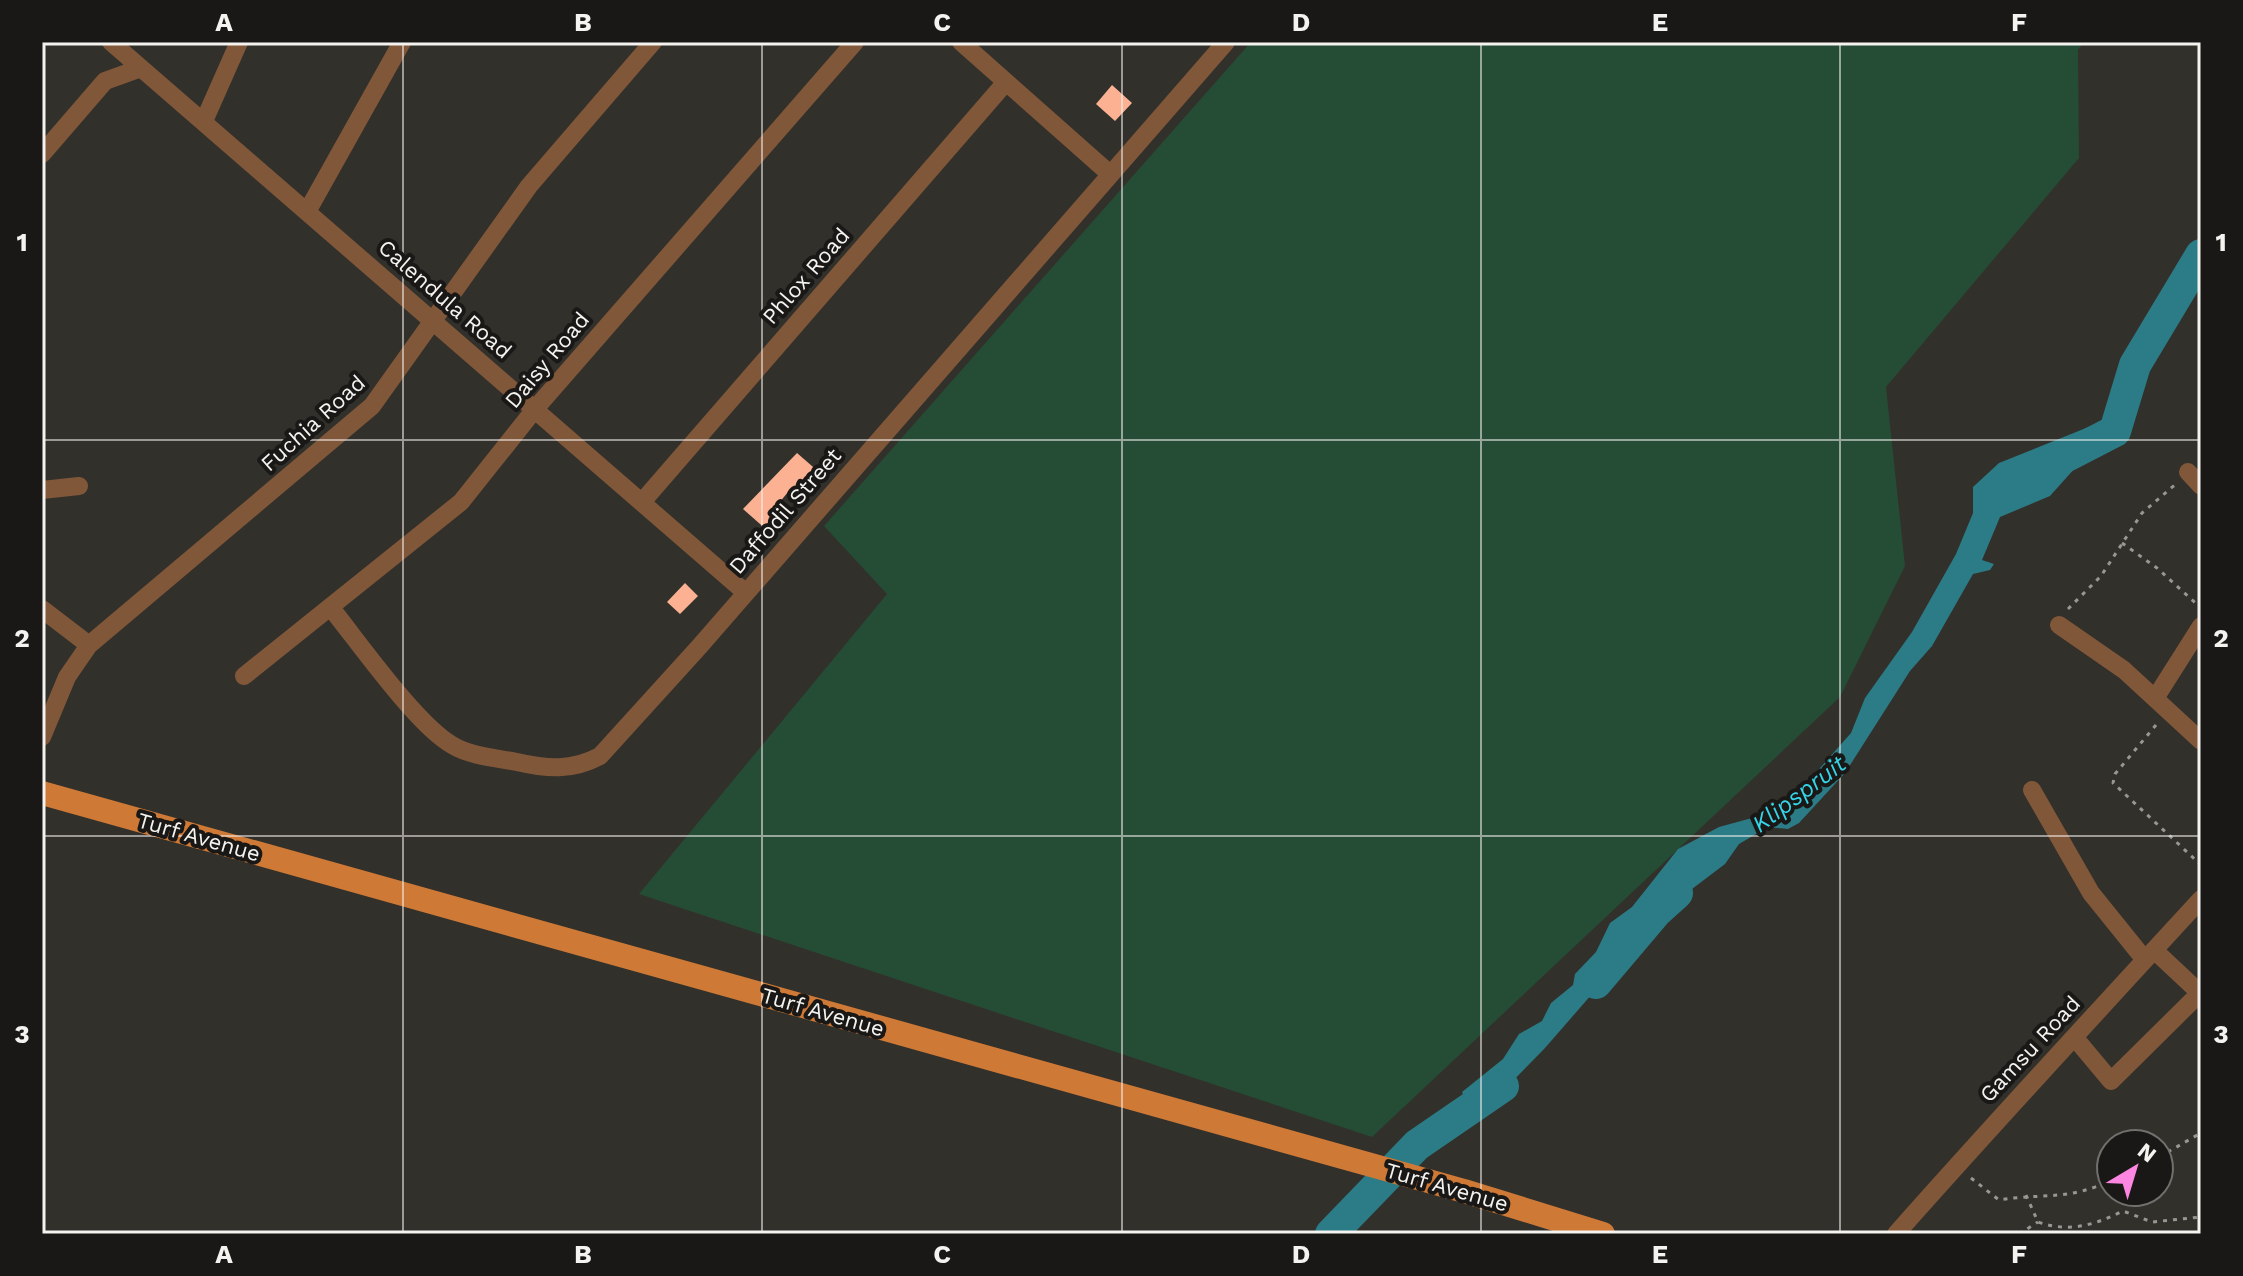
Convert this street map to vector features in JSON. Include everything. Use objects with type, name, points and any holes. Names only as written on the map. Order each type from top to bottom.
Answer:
[{"type":"main road","name":"Turf Avenue","points":[[42,793],[1464,1191],[1603,1234]]},
{"type":"street","name":"Calendula Road","points":[[111,42],[746,593]]},
{"type":"street","points":[[204,121],[239,42]]},
{"type":"street","points":[[308,210],[402,42]]},
{"type":"street","name":"Fuchia Road","points":[[42,737],[67,677],[89,645],[143,596],[359,420],[388,388],[529,186],[653,42]]},
{"type":"street","name":"Daisy Road","points":[[244,676],[461,502],[535,409],[855,42]]},
{"type":"street","points":[[961,42],[1110,174]]},
{"type":"street","name":"Daffodil Street","points":[[331,608],[421,716],[451,745],[475,753],[558,769],[590,761],[609,748],[1226,42]]},
{"type":"street","points":[[42,154],[105,81],[141,68]]},
{"type":"street","name":"Phlox Road","points":[[642,502],[1006,82]]},
{"type":"street","points":[[2188,472],[2201,486]]},
{"type":"street","points":[[42,490],[79,486]]},
{"type":"street","points":[[42,609],[89,645]]},
{"type":"street","points":[[2059,625],[2162,704],[2201,741]]},
{"type":"street","points":[[2162,704],[2201,626]]},
{"type":"street","points":[[2032,790],[2091,893],[2149,955],[2201,994],[2111,1081],[2075,1038]]},
{"type":"street","name":"Gamsu Road","points":[[1896,1234],[2031,1082],[2201,899]]},
{"type":"path","points":[[2059,625],[2080,594],[2101,576],[2142,513],[2188,472]]},
{"type":"path","points":[[2122,543],[2157,568],[2201,608]]},
{"type":"path","points":[[2162,704],[2112,780],[2201,865]]},
{"type":"path","points":[[2175,1148],[2201,1133]]},
{"type":"path","points":[[1957,1165],[1999,1200],[2026,1195],[2045,1199],[2095,1188]]},
{"type":"path","points":[[2026,1195],[2038,1222],[2060,1229],[2096,1224],[2123,1211],[2152,1222],[2201,1217]]},
{"type":"path","points":[[2019,1234],[2038,1222]]},
{"type":"green space","points":[[1251,42],[2084,42],[2078,50],[2079,158],[1886,387],[1905,566],[1840,697],[1372,1137],[639,894],[887,594],[824,526]]},
{"type":"water","points":[[2091,426],[2092,449],[2050,496],[2000,517],[1982,560],[1994,564],[1990,570],[1973,574],[1932,646],[1910,671],[1845,773],[1799,823],[1788,829],[1768,827],[1739,844],[1725,864],[1626,939],[1619,963],[1545,1048],[1500,1094],[1471,1112],[1462,1092],[1503,1059],[1519,1034],[1542,1021],[1551,1003],[1573,985],[1575,974],[1596,952],[1610,923],[1632,907],[1678,849],[1719,827],[1763,815],[1805,785],[1851,733],[1865,698],[1912,632],[1956,554],[1973,513],[1973,487],[1999,463]]},
{"type":"building","points":[[1112,85],[1132,103],[1115,121],[1096,104]]},
{"type":"building","points":[[797,453],[820,473],[797,500],[788,492],[770,514],[777,520],[768,531],[743,509]]},
{"type":"building","points":[[685,583],[698,596],[680,614],[667,602]]},
{"type":"waterway","name":"Klipspruit","points":[[2055,462],[2115,431],[2135,365],[2201,255]]},
{"type":"waterway","name":"Klipspruit","points":[[1596,983],[1657,911],[1677,893]]},
{"type":"waterway","name":"Klipspruit","points":[[1331,1234],[1417,1145],[1503,1086]]}]
